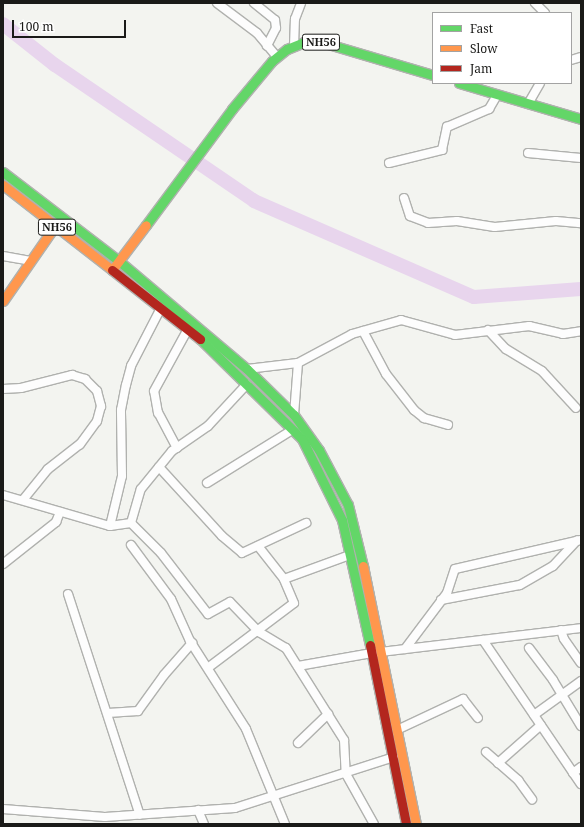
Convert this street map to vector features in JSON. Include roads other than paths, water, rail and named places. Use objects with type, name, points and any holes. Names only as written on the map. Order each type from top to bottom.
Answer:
[{"type":"main road","name":"NH56","points":[[3,185],[112,270],[232,109],[276,57],[294,46],[304,42],[318,41],[432,75]]},
{"type":"main road","points":[[462,84],[581,119]]},
{"type":"main road","name":"NH56","points":[[3,172],[119,261],[247,369],[294,415]]},
{"type":"main road","points":[[4,298],[55,226]]},
{"type":"main road","points":[[112,270],[188,329],[247,384],[302,439],[342,520],[394,757],[406,824]]},
{"type":"main road","points":[[294,415],[319,450],[348,505],[383,651],[416,824]]},
{"type":"street","points":[[217,3],[257,33],[276,57]]},
{"type":"street","points":[[254,3],[275,20],[276,28],[267,46]]},
{"type":"street","points":[[294,46],[295,19],[300,3]]},
{"type":"street","points":[[535,3],[544,12]]},
{"type":"street","points":[[528,104],[539,84]]},
{"type":"street","points":[[389,163],[442,150],[447,127],[489,109],[497,95]]},
{"type":"street","points":[[528,153],[581,158]]},
{"type":"street","points":[[404,198],[410,216],[428,223],[457,221],[495,227],[556,221],[581,223]]},
{"type":"street","points":[[3,256],[31,261]]},
{"type":"street","points":[[110,526],[122,476],[121,410],[126,385],[131,366],[161,308]]},
{"type":"street","points":[[247,369],[298,363],[363,331],[401,320],[455,335],[529,326],[563,334],[581,331]]},
{"type":"street","points":[[177,448],[158,413],[154,391],[188,329]]},
{"type":"street","points":[[488,330],[506,349],[542,370],[576,408]]},
{"type":"street","points":[[363,331],[386,374],[414,410],[424,418],[448,425]]},
{"type":"street","points":[[294,415],[298,363]]},
{"type":"street","points":[[3,389],[21,388],[72,375],[85,379],[97,391],[101,406],[97,421],[80,444],[48,469],[24,499]]},
{"type":"street","points":[[131,522],[141,489],[159,467],[177,448],[208,426],[247,384]]},
{"type":"street","points":[[207,483],[292,430]]},
{"type":"street","points":[[159,467],[222,536],[242,553],[306,523]]},
{"type":"street","points":[[3,495],[24,499],[60,512],[110,526],[131,522]]},
{"type":"street","points":[[3,564],[56,522],[60,512]]},
{"type":"street","points":[[131,522],[161,553],[208,614],[230,602],[259,632],[286,648],[344,740],[346,774],[374,824]]},
{"type":"street","points":[[405,649],[447,593],[455,569],[580,539]]},
{"type":"street","points":[[441,600],[520,585],[553,566],[580,539]]},
{"type":"street","points":[[131,545],[171,599],[192,643],[209,667],[246,729],[272,796],[285,824]]},
{"type":"street","points":[[209,667],[259,632],[294,604],[284,579],[258,546]]},
{"type":"street","points":[[284,579],[350,554]]},
{"type":"street","points":[[68,594],[140,815]]},
{"type":"street","points":[[298,666],[383,651],[581,628]]},
{"type":"street","points":[[561,630],[564,639],[581,663]]},
{"type":"street","points":[[483,640],[581,784]]},
{"type":"street","points":[[108,713],[138,711],[164,675],[192,643]]},
{"type":"street","points":[[529,648],[581,726]]},
{"type":"street","points":[[534,715],[581,681]]},
{"type":"street","points":[[399,729],[463,700],[478,718]]},
{"type":"street","points":[[298,743],[328,714]]},
{"type":"street","points":[[498,763],[541,725]]},
{"type":"street","points":[[486,752],[518,780],[532,799]]},
{"type":"street","points":[[3,809],[105,818],[235,808],[346,774],[394,757]]},
{"type":"street","points":[[573,773],[581,768]]},
{"type":"street","points":[[198,810],[204,824]]},
{"type":"waterway","points":[[3,24],[55,65],[254,201],[474,297],[581,289]]}]
